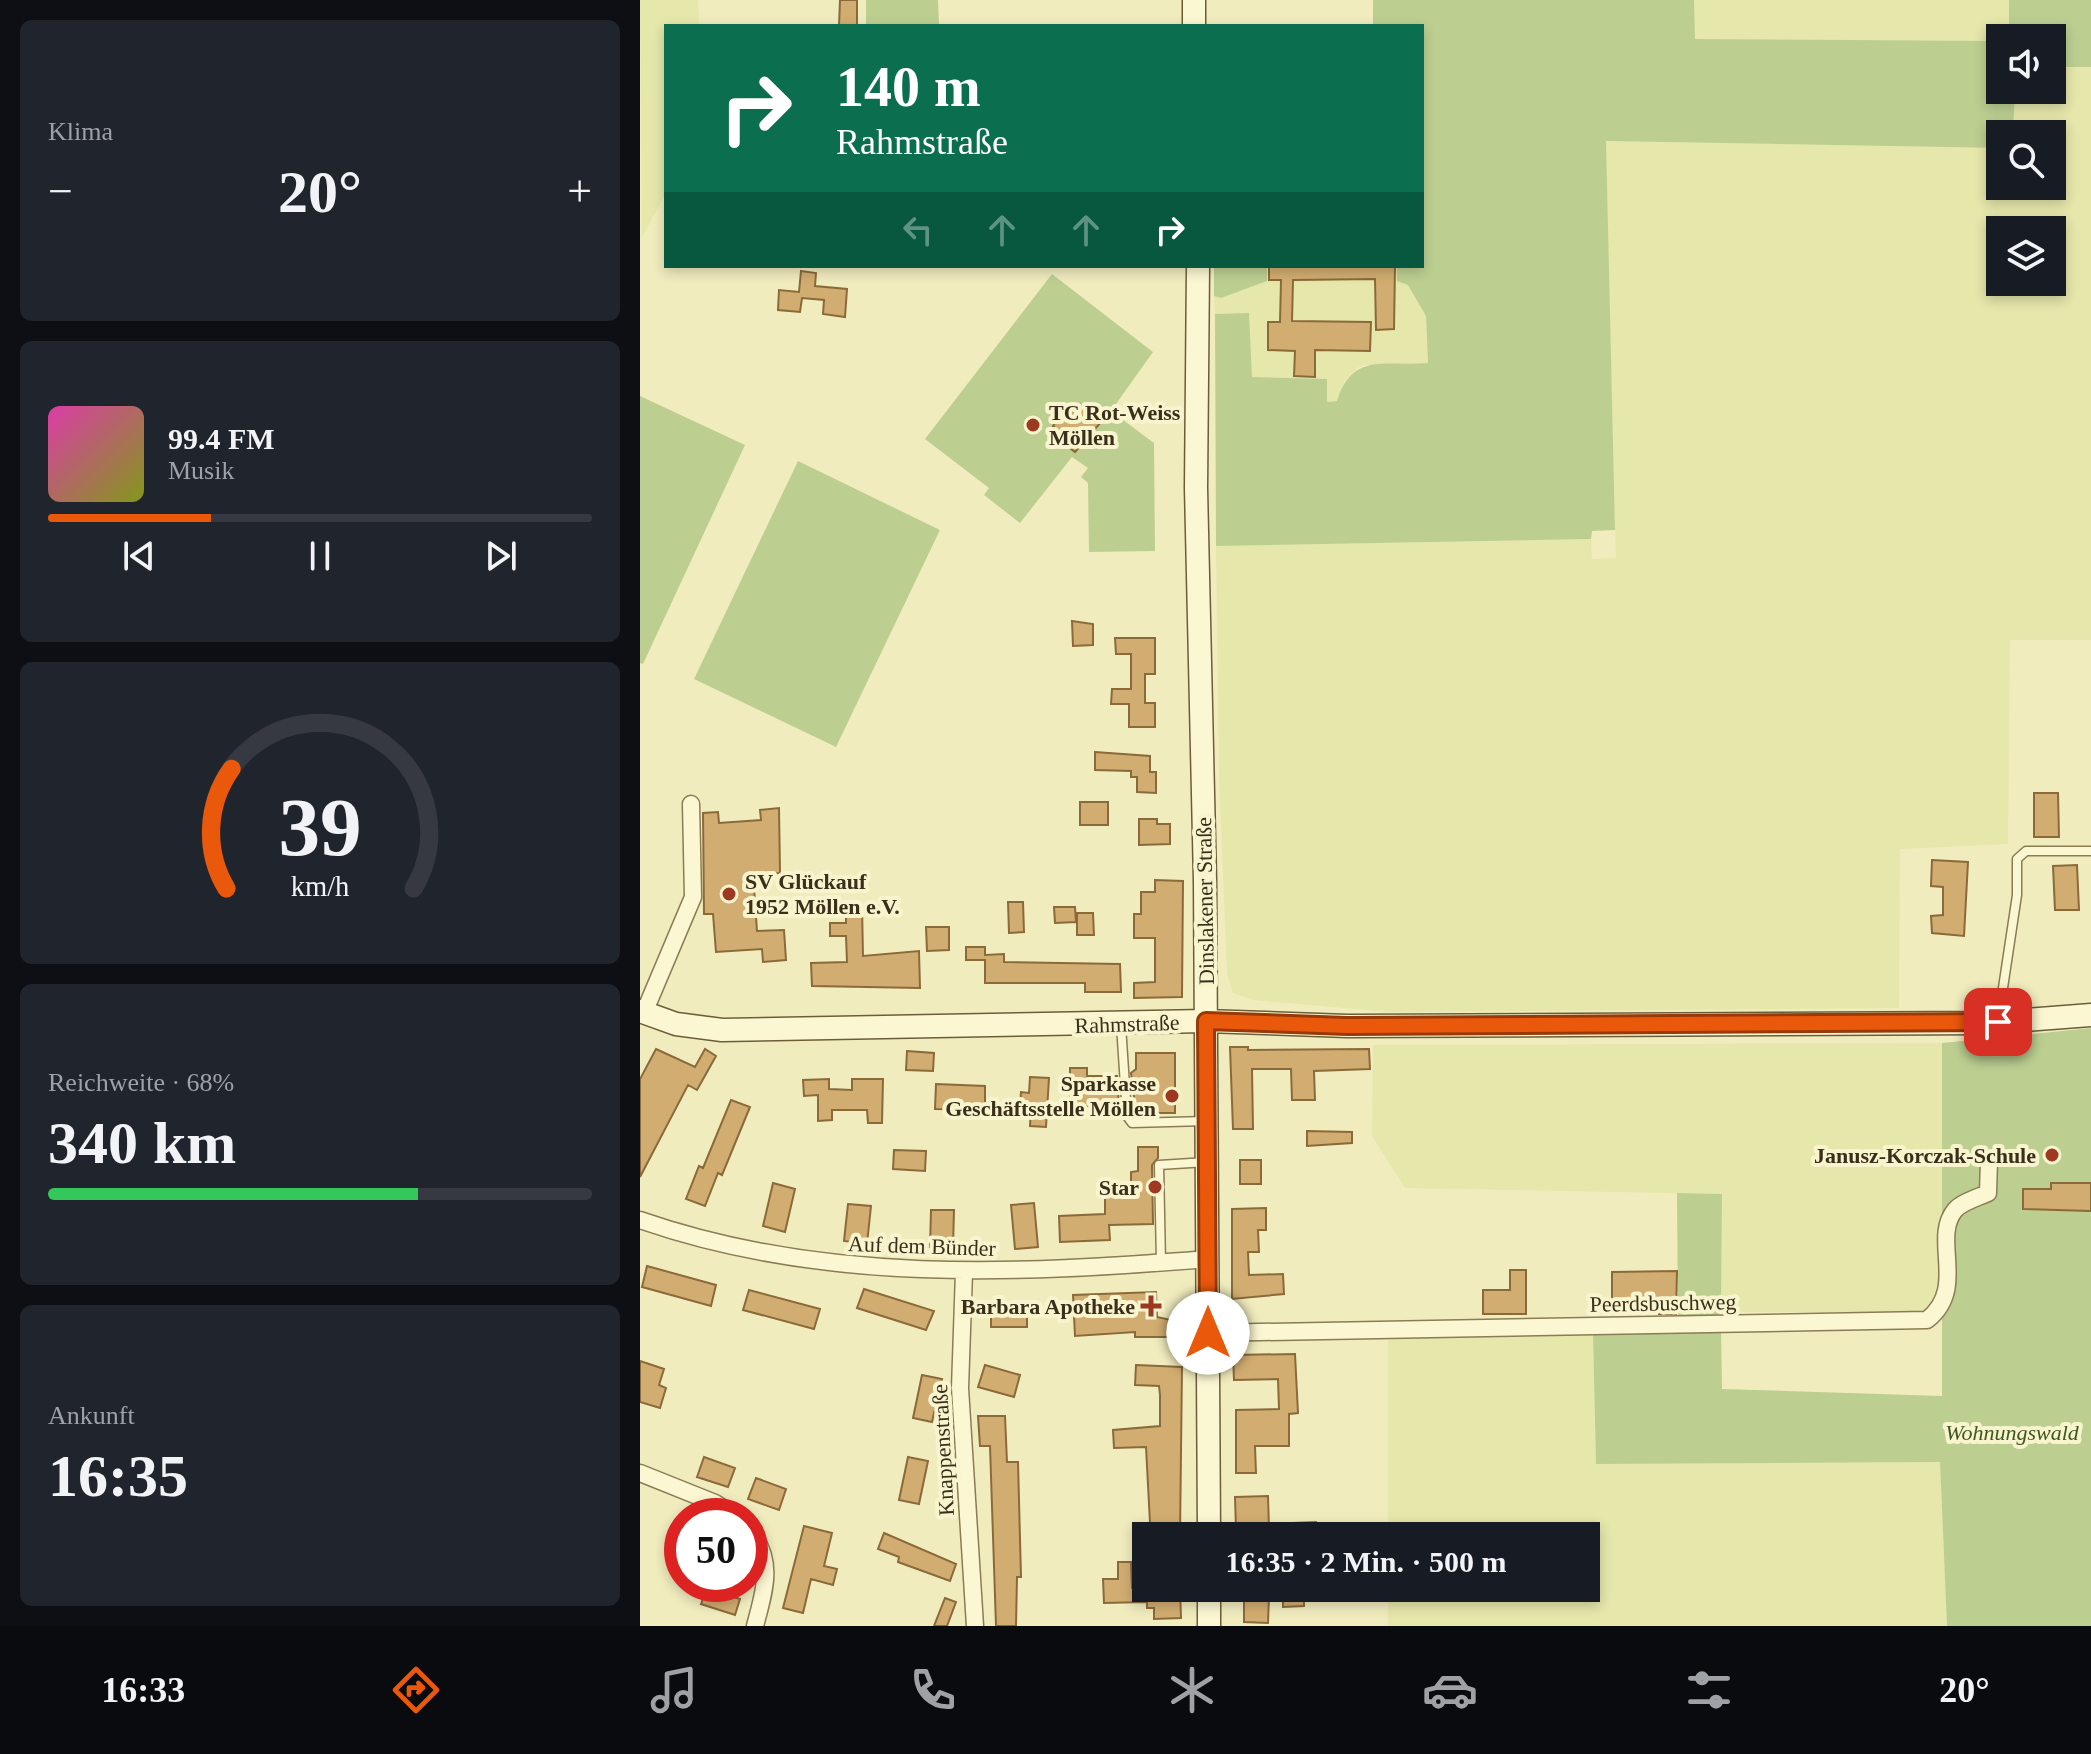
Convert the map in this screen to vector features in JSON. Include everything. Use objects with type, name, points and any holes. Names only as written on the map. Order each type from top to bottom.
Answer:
[{"type":"main road","points":[[1194,0],[1194,24]]},
{"type":"main road","name":"Dinslakener Straße","points":[[1198,268],[1196,488],[1206,1021],[1209,1522]]},
{"type":"main road","name":"Rahmstraße","points":[[642,1012],[676,1024],[722,1030],[1206,1021],[1347,1026],[1998,1022],[2091,1015]]},
{"type":"main road","points":[[1209,1602],[1209,1626]]},
{"type":"street","name":"Rahmstraße","points":[[642,1012],[693,897],[691,804]]},
{"type":"street","name":"Peerdsbuschweg","points":[[1208,1333],[1927,1320],[1940,1310],[1947,1294],[1949,1221],[1956,1207],[1988,1193],[1989,1160]]},
{"type":"street","name":"Auf dem Bünder","points":[[640,1220],[740,1250],[810,1262],[964,1272],[1208,1259]]},
{"type":"street","name":"Knappenstraße","points":[[964,1272],[960,1388],[975,1626]]},
{"type":"street","points":[[640,1473],[702,1498]]},
{"type":"street","points":[[755,1626],[761,1602]]},
{"type":"lane","points":[[1998,1022],[2017,895],[2017,859],[2026,851],[2091,851]]},
{"type":"lane","points":[[1121,1024],[1127,1116],[1132,1123],[1207,1121]]},
{"type":"lane","points":[[1161,1263],[1159,1165],[1207,1162]]},
{"type":"green space","points":[[640,0],[698,0],[699,24],[664,24],[664,197],[642,237]]},
{"type":"green space","points":[[866,0],[938,0],[939,24],[866,24]]},
{"type":"green space","points":[[1373,0],[1694,0],[1695,39],[1986,41],[1986,104],[2014,104],[2014,120],[1986,120],[1986,148],[1606,141],[1615,530],[1592,531],[1591,539],[1216,546],[1215,314],[1249,313],[1252,377],[1327,379],[1327,402],[1337,401],[1344,385],[1362,368],[1428,363],[1426,316],[1408,285],[1397,281],[1397,268],[1424,268],[1424,24],[1373,24]]},
{"type":"green space","points":[[1694,0],[2009,0],[2009,24],[1986,24],[1986,41],[1694,39]]},
{"type":"green space","points":[[2009,0],[2091,0],[2091,67],[2066,67],[2066,24],[2009,24]]},
{"type":"green space","points":[[2066,67],[2091,67],[2091,640],[2010,640],[2008,844],[1900,849],[1899,1008],[1388,1012],[1253,1000],[1233,993],[1227,974],[1219,778],[1216,546],[1591,539],[1592,559],[1616,558],[1605,141],[1986,148],[1986,200],[2066,200],[2066,120],[2014,120],[2014,104],[2066,104]]},
{"type":"green space","points":[[1214,268],[1267,268],[1267,281],[1221,298],[1214,296]]},
{"type":"green space","points":[[1267,268],[1397,268],[1397,281],[1408,284],[1426,316],[1428,364],[1366,365],[1357,368],[1345,380],[1337,401],[1327,402],[1327,379],[1252,377],[1249,313],[1215,314],[1214,296],[1221,298],[1267,281]]},
{"type":"green space","name":"TC Rot-Weiss Möllen","points":[[1052,274],[1153,352],[1111,411],[1154,443],[1155,551],[1089,552],[1088,483],[1081,477],[1088,468],[1072,457],[1020,523],[984,495],[989,488],[925,439]]},
{"type":"green space","points":[[640,396],[745,445],[643,664],[640,663]]},
{"type":"green space","points":[[798,461],[940,530],[836,747],[694,679]]},
{"type":"green space","name":"Wohnungswald","points":[[2091,1028],[2091,1626],[1947,1626],[1940,1462],[1596,1464],[1593,1333],[1721,1329],[1722,1389],[1942,1396],[1942,1043]]},
{"type":"green space","points":[[1942,1043],[1943,1302],[1926,1312],[1721,1312],[1722,1194],[1405,1188],[1372,1136],[1373,1045]]},
{"type":"green space","points":[[1677,1193],[1722,1194],[1721,1312],[1713,1319],[1678,1319]]},
{"type":"green space","points":[[1593,1333],[1596,1464],[1940,1462],[1947,1626],[1388,1626],[1388,1602],[1600,1602],[1600,1522],[1388,1522],[1388,1337]]},
{"type":"building","points":[[840,0],[857,0],[857,24],[839,24]]},
{"type":"building","points":[[1269,268],[1395,268],[1394,329],[1376,330],[1375,279],[1293,280],[1292,321],[1371,322],[1370,351],[1315,350],[1315,377],[1294,376],[1295,351],[1268,350],[1268,322],[1280,322],[1281,280],[1269,280]]},
{"type":"building","points":[[801,271],[816,273],[815,286],[847,289],[845,317],[823,314],[824,300],[802,298],[800,312],[778,310],[779,290],[799,292]]},
{"type":"building","points":[[1080,404],[1102,421],[1075,452],[1065,444],[1069,439],[1053,426],[1061,415],[1067,420]]},
{"type":"building","points":[[1072,621],[1093,624],[1093,645],[1073,646]]},
{"type":"building","points":[[1115,638],[1155,638],[1155,674],[1145,674],[1145,703],[1155,703],[1155,727],[1129,727],[1129,704],[1111,704],[1112,689],[1131,689],[1131,654],[1116,654]]},
{"type":"building","points":[[1095,752],[1150,756],[1150,772],[1156,772],[1156,793],[1137,792],[1137,777],[1131,777],[1131,771],[1095,770]]},
{"type":"building","points":[[2034,793],[2058,793],[2059,837],[2034,837]]},
{"type":"building","points":[[1080,802],[1108,802],[1108,825],[1080,825]]},
{"type":"building","name":"SV Glückauf 1952 Möllen e.V.","points":[[779,808],[780,873],[753,874],[757,931],[784,930],[786,960],[763,962],[762,949],[716,952],[713,914],[704,914],[703,813],[718,812],[719,823],[761,820],[760,810]]},
{"type":"building","points":[[1139,819],[1157,819],[1157,824],[1170,824],[1170,844],[1139,845]]},
{"type":"building","points":[[1932,860],[1968,862],[1964,936],[1932,933],[1931,916],[1943,915],[1943,887],[1931,886]]},
{"type":"building","points":[[2077,865],[2079,910],[2055,910],[2053,866]]},
{"type":"building","points":[[1155,880],[1183,881],[1182,997],[1134,998],[1134,983],[1155,982],[1155,938],[1134,938],[1134,914],[1141,914],[1141,892],[1155,892]]},
{"type":"building","points":[[1008,902],[1023,902],[1024,932],[1009,933]]},
{"type":"building","points":[[846,906],[862,906],[863,956],[919,951],[920,988],[812,986],[811,963],[847,962],[846,936],[830,936],[830,923],[846,923]]},
{"type":"building","points":[[1054,907],[1075,907],[1076,922],[1055,923]]},
{"type":"building","points":[[1077,913],[1093,913],[1094,935],[1077,935]]},
{"type":"building","points":[[926,927],[949,927],[949,950],[927,951]]},
{"type":"building","points":[[966,947],[985,947],[985,955],[1004,954],[1004,962],[1120,964],[1121,992],[1085,992],[1085,983],[985,983],[985,960],[966,960]]},
{"type":"building","points":[[1230,1047],[1248,1047],[1248,1050],[1369,1049],[1370,1069],[1314,1071],[1315,1100],[1292,1100],[1291,1069],[1252,1069],[1253,1129],[1233,1129]]},
{"type":"building","points":[[656,1049],[695,1067],[705,1049],[716,1056],[697,1090],[688,1085],[640,1177],[640,1079]]},
{"type":"building","points":[[907,1051],[934,1053],[933,1071],[906,1070]]},
{"type":"building","points":[[1136,1053],[1175,1053],[1175,1113],[1136,1113],[1131,1073],[1136,1069]]},
{"type":"building","points":[[1070,1068],[1087,1068],[1087,1076],[1117,1076],[1119,1106],[1070,1106]]},
{"type":"building","points":[[1030,1077],[1049,1078],[1046,1127],[1030,1126],[1031,1107],[1020,1107],[1021,1092],[1029,1093]]},
{"type":"building","points":[[829,1079],[829,1089],[852,1090],[852,1079],[883,1079],[882,1123],[868,1123],[867,1110],[832,1110],[832,1120],[818,1121],[818,1095],[804,1096],[803,1080]]},
{"type":"building","points":[[936,1084],[985,1086],[985,1110],[935,1109]]},
{"type":"building","points":[[731,1100],[750,1107],[722,1175],[718,1173],[705,1206],[686,1199],[699,1166],[703,1168]]},
{"type":"building","points":[[1307,1131],[1352,1132],[1352,1143],[1307,1146]]},
{"type":"building","points":[[1138,1147],[1158,1147],[1158,1158],[1152,1165],[1153,1224],[1109,1225],[1110,1240],[1060,1242],[1059,1216],[1105,1214],[1105,1191],[1131,1190],[1131,1172],[1138,1171]]},
{"type":"building","points":[[894,1150],[926,1151],[925,1171],[893,1169]]},
{"type":"building","points":[[1240,1160],[1261,1160],[1261,1184],[1240,1184]]},
{"type":"building","points":[[773,1183],[795,1189],[785,1232],[763,1226]]},
{"type":"building","points":[[2051,1183],[2091,1183],[2091,1211],[2023,1209],[2023,1189],[2051,1189]]},
{"type":"building","points":[[1034,1203],[1038,1247],[1015,1249],[1011,1205]]},
{"type":"building","points":[[848,1204],[871,1206],[867,1244],[844,1241]]},
{"type":"building","points":[[1266,1208],[1266,1230],[1258,1230],[1259,1252],[1248,1252],[1249,1275],[1283,1274],[1284,1294],[1232,1299],[1232,1209]]},
{"type":"building","points":[[931,1210],[954,1210],[953,1248],[930,1247]]},
{"type":"building","points":[[647,1266],[716,1285],[711,1306],[642,1287]]},
{"type":"building","points":[[1510,1270],[1526,1270],[1526,1314],[1483,1314],[1483,1290],[1510,1290]]},
{"type":"building","points":[[1677,1271],[1676,1314],[1659,1314],[1659,1303],[1612,1303],[1612,1272]]},
{"type":"building","points":[[864,1289],[934,1311],[926,1330],[857,1308]]},
{"type":"building","points":[[749,1290],[820,1309],[814,1329],[743,1310]]},
{"type":"building","points":[[1156,1292],[1157,1317],[1171,1320],[1171,1337],[1135,1337],[1135,1332],[1075,1336],[1073,1295]]},
{"type":"building","points":[[991,1304],[1027,1305],[1027,1327],[991,1327]]},
{"type":"building","points":[[1295,1354],[1298,1413],[1289,1414],[1289,1446],[1255,1446],[1256,1473],[1236,1473],[1236,1410],[1279,1409],[1278,1379],[1234,1380],[1233,1355]]},
{"type":"building","points":[[640,1361],[664,1369],[659,1385],[666,1388],[660,1408],[640,1402]]},
{"type":"building","points":[[985,1365],[1020,1375],[1014,1397],[978,1387]]},
{"type":"building","points":[[1136,1365],[1182,1367],[1180,1522],[1150,1522],[1146,1447],[1114,1448],[1113,1430],[1160,1426],[1159,1386],[1135,1385]]},
{"type":"building","points":[[922,1375],[942,1379],[932,1422],[913,1418]]},
{"type":"building","points":[[978,1416],[1005,1416],[1007,1462],[1018,1462],[1021,1577],[1017,1577],[1016,1626],[996,1626],[990,1446],[980,1446]]},
{"type":"building","points":[[704,1457],[735,1468],[728,1487],[697,1477]]},
{"type":"building","points":[[908,1457],[928,1461],[919,1504],[899,1500]]},
{"type":"building","points":[[756,1478],[786,1489],[779,1510],[768,1506],[768,1498],[748,1498]]},
{"type":"building","points":[[1268,1496],[1269,1522],[1236,1522],[1235,1497]]},
{"type":"building","points":[[804,1526],[832,1533],[824,1566],[837,1569],[833,1585],[811,1579],[803,1613],[783,1608]]},
{"type":"building","points":[[884,1533],[956,1564],[950,1581],[898,1562],[899,1557],[878,1549]]},
{"type":"building","points":[[1118,1562],[1131,1562],[1132,1602],[1147,1602],[1104,1603],[1103,1579],[1118,1579]]},
{"type":"building","points":[[945,1598],[956,1602],[947,1626],[934,1626]]},
{"type":"building","points":[[702,1602],[739,1602],[735,1615]]},
{"type":"building","points":[[1147,1602],[1180,1602],[1181,1618],[1154,1619],[1154,1608],[1147,1608]]},
{"type":"building","points":[[1244,1602],[1269,1602],[1268,1623],[1244,1622]]},
{"type":"building","points":[[1283,1602],[1304,1602],[1304,1606],[1283,1607]]},
{"type":"place","name":"TC Rot-Weiss Möllen","points":[[1033,425]]},
{"type":"place","name":"SV Glückauf 1952 Möllen e.V.","points":[[729,894]]},
{"type":"place","name":"Sparkasse Geschäftsstelle Möllen","points":[[1172,1096]]},
{"type":"place","name":"Janusz-Korczak-Schule","points":[[2052,1155]]},
{"type":"place","name":"Star","points":[[1155,1187]]},
{"type":"place","name":"Barbara Apotheke","points":[[1151,1306]]},
{"type":"route","points":[[1208,1333],[1206,1021],[1347,1026],[1998,1022]]}]
